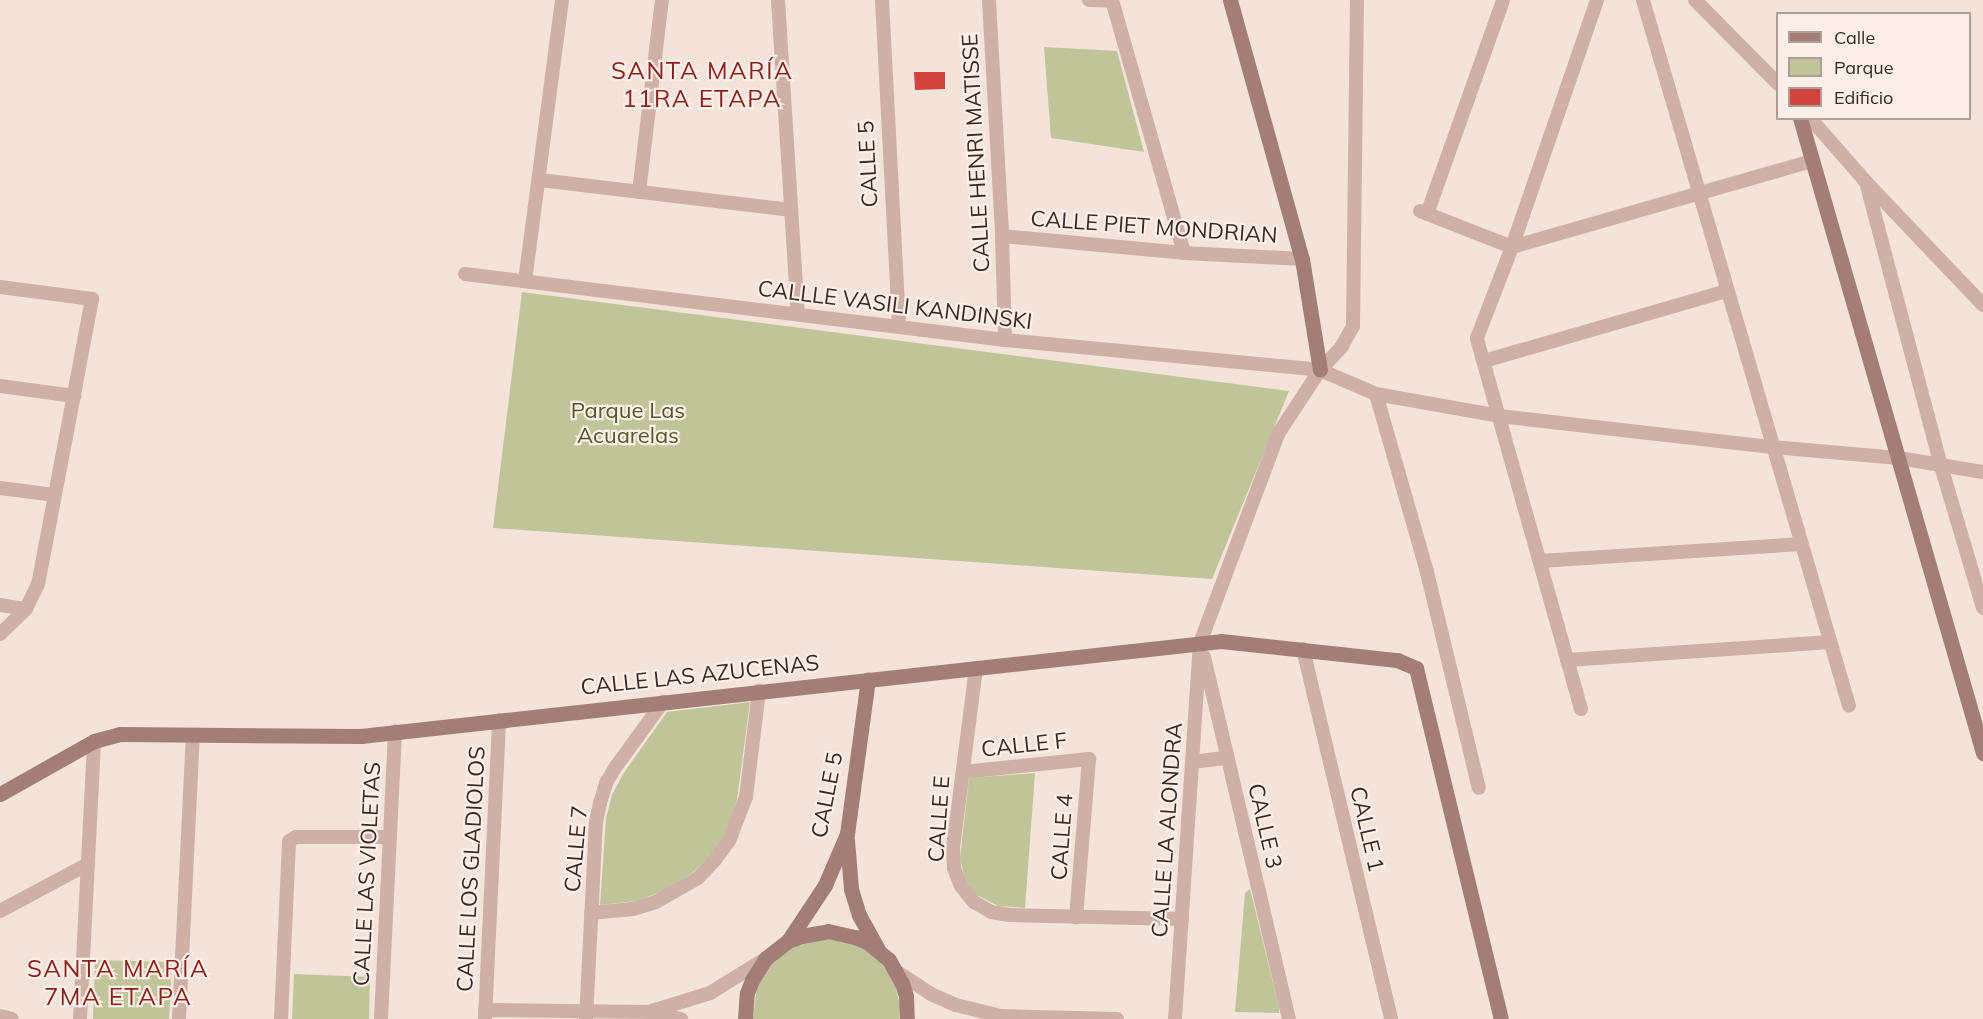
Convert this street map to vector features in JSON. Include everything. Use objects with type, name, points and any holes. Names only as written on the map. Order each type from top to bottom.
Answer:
[{"type":"street","points":[[525,281],[562,0]]},
{"type":"street","points":[[639,192],[662,0]]},
{"type":"street","points":[[778,0],[798,314]]},
{"type":"street","name":"CALLE 5","points":[[882,0],[898,326]]},
{"type":"street","name":"CALLE HENRI MATISSE","points":[[989,0],[1002,236],[1005,340]]},
{"type":"street","points":[[1089,0],[1112,0],[1184,253]]},
{"type":"street","points":[[1230,0],[1302,260],[1320,370]]},
{"type":"street","name":"CALLE LA ALONDRA","points":[[1175,1019],[1200,643],[1278,434],[1320,370],[1334,358],[1353,326],[1357,0]]},
{"type":"street","points":[[1503,0],[1423,213],[1512,247],[1812,161]]},
{"type":"street","points":[[1581,709],[1477,338],[1512,247],[1597,0]]},
{"type":"street","points":[[1643,0],[1726,291],[1849,706]]},
{"type":"street","points":[[1695,0],[1776,82]]},
{"type":"street","points":[[1801,120],[1983,753]]},
{"type":"street","points":[[1812,120],[1866,182],[1983,305]]},
{"type":"street","points":[[540,180],[791,210]]},
{"type":"street","points":[[1866,182],[1941,466],[1979,585],[1983,608]]},
{"type":"street","name":"CALLE PIET MONDRIAN","points":[[1002,236],[1184,253],[1302,260]]},
{"type":"street","name":"CALLLE VASILI KANDINSKI","points":[[465,274],[1005,340],[1320,370],[1376,394],[1499,416],[1772,447],[1899,458],[1983,472]]},
{"type":"street","points":[[0,287],[92,299],[38,584],[26,609],[0,634]]},
{"type":"street","points":[[1484,361],[1726,291]]},
{"type":"street","points":[[0,386],[74,396]]},
{"type":"street","points":[[1376,394],[1426,568],[1479,788]]},
{"type":"street","points":[[0,488],[55,495]]},
{"type":"street","points":[[1540,561],[1801,544]]},
{"type":"street","points":[[0,605],[26,609]]},
{"type":"street","name":"CALLE LAS AZUCENAS","points":[[0,794],[93,741],[120,734],[361,736],[1221,641],[1397,660],[1416,668],[1501,1019]]},
{"type":"street","points":[[1567,660],[1830,642]]},
{"type":"street","name":"CALLE 3","points":[[1200,643],[1289,1019]]},
{"type":"street","name":"CALLE 1","points":[[1303,649],[1391,1019]]},
{"type":"street","name":"CALLE E","points":[[976,668],[953,848],[954,868],[961,886],[974,902],[991,912],[1010,915],[1182,919]]},
{"type":"street","name":"CALLE 5","points":[[788,941],[825,885],[847,834],[868,679]]},
{"type":"street","points":[[591,913],[633,909],[656,902],[698,878],[715,860],[729,841],[746,797],[759,691]]},
{"type":"street","name":"CALLE 7","points":[[586,1015],[596,822],[606,783],[663,702]]},
{"type":"street","name":"CALLE LOS GLADIOLOS","points":[[485,1014],[499,720]]},
{"type":"street","name":"CALLE LAS VIOLETAS","points":[[381,1019],[395,731]]},
{"type":"street","points":[[179,1019],[193,735]]},
{"type":"street","points":[[80,1019],[93,741]]},
{"type":"street","points":[[1192,762],[1227,758]]},
{"type":"street","name":"CALLE F","points":[[963,772],[1089,759]]},
{"type":"street","name":"CALLE 4","points":[[1077,917],[1089,759]]},
{"type":"street","points":[[847,834],[851,889],[859,915],[879,950],[896,971],[906,996],[907,1019]]},
{"type":"street","points":[[281,1019],[289,841],[296,837],[390,837]]},
{"type":"street","points":[[0,911],[87,864]]},
{"type":"street","points":[[485,1014],[586,1015],[650,1012],[710,993],[745,974],[788,941],[807,934],[828,931],[855,936],[879,950]]},
{"type":"street","points":[[745,1019],[747,993],[752,980],[766,958]]},
{"type":"street","points":[[896,971],[939,998],[956,1005],[1000,1016]]},
{"type":"street","points":[[650,1012],[681,1019]]},
{"type":"street","points":[[0,1016],[12,1019]]},
{"type":"street","points":[[984,1019],[1000,1016],[1117,1019]]},
{"type":"green space","points":[[1044,47],[1117,51],[1144,152],[1051,138]]},
{"type":"green space","name":"Parque Las Acuarelas","points":[[522,292],[1289,391],[1212,579],[493,528]]},
{"type":"green space","points":[[750,702],[737,800],[728,828],[714,852],[692,873],[666,890],[637,901],[600,905],[606,818],[612,795],[623,774],[667,712]]},
{"type":"green space","points":[[1035,773],[1025,908],[998,906],[975,894],[965,879],[960,858],[969,778]]},
{"type":"green space","points":[[1250,889],[1279,1013],[1235,1012],[1245,893]]},
{"type":"green space","points":[[837,939],[861,947],[881,962],[895,983],[900,1007],[899,1019],[753,1019],[757,986],[769,965],[789,948],[812,940]]},
{"type":"green space","points":[[95,960],[172,962],[169,1019],[93,1019]]},
{"type":"green space","points":[[294,974],[370,977],[369,1019],[292,1019]]},
{"type":"building","points":[[914,72],[945,72],[945,89],[915,90]]},
{"type":"district","name":"SANTA MARÍA 11RA ETAPA","points":[[702,85]]},
{"type":"district","name":"SANTA MARÍA 7MA ETAPA","points":[[118,983]]}]
